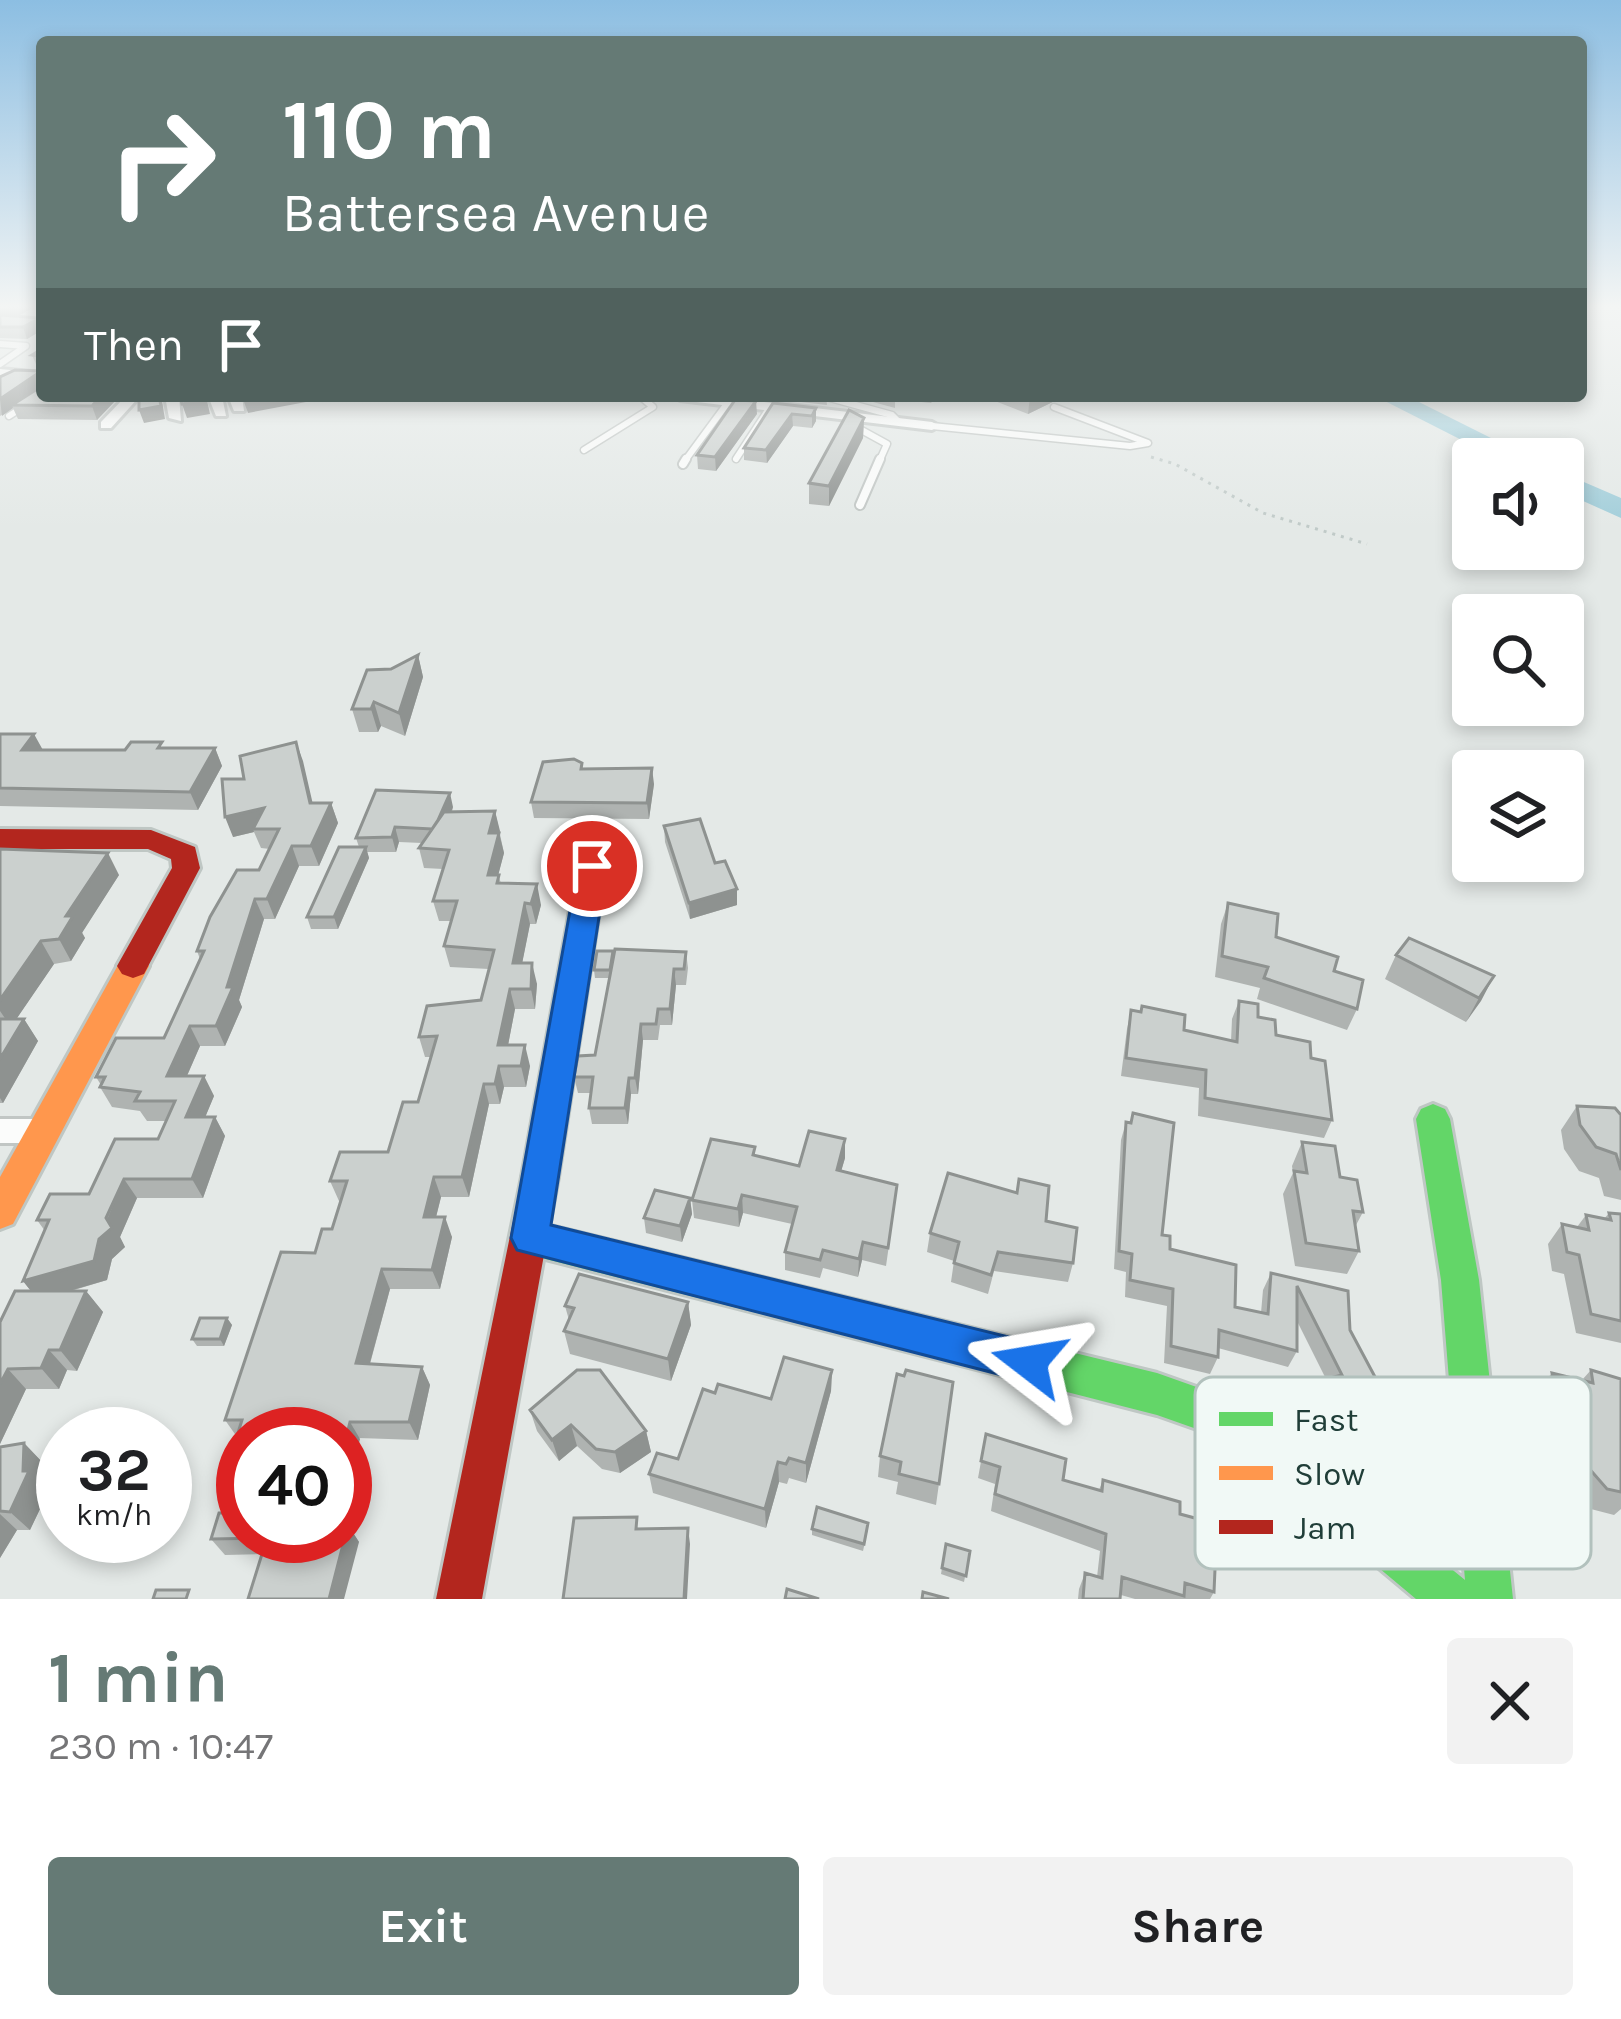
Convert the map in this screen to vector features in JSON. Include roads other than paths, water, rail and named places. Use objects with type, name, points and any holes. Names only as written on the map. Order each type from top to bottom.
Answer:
[{"type":"street","points":[[106,424],[127,402]]},
{"type":"street","points":[[173,402],[176,418]]},
{"type":"street","points":[[217,402],[220,413]]},
{"type":"street","points":[[708,402],[932,426]]},
{"type":"street","points":[[0,839],[151,840],[185,854],[182,883],[0,1212]]},
{"type":"street","points":[[459,1599],[530,1238],[592,866]]},
{"type":"street","points":[[1433,1118],[1460,1280],[1469,1377]]},
{"type":"street","points":[[0,1132],[42,1132]]},
{"type":"street","points":[[530,1238],[1195,1407]]},
{"type":"street","points":[[1417,1569],[1453,1599]]},
{"type":"street","points":[[1487,1569],[1490,1599]]},
{"type":"lane","points":[[9,416],[36,398]]},
{"type":"lane","points":[[584,450],[650,410],[644,402]]},
{"type":"lane","points":[[841,403],[892,415],[899,422]]},
{"type":"lane","points":[[683,464],[726,406]]},
{"type":"lane","points":[[932,426],[1118,445],[1148,442],[1054,407]]},
{"type":"lane","points":[[736,459],[767,410]]},
{"type":"lane","points":[[856,418],[856,428],[881,436],[887,444],[860,505]]},
{"type":"waterway","points":[[1400,402],[1476,438]]},
{"type":"waterway","points":[[1584,491],[1621,509]]}]
